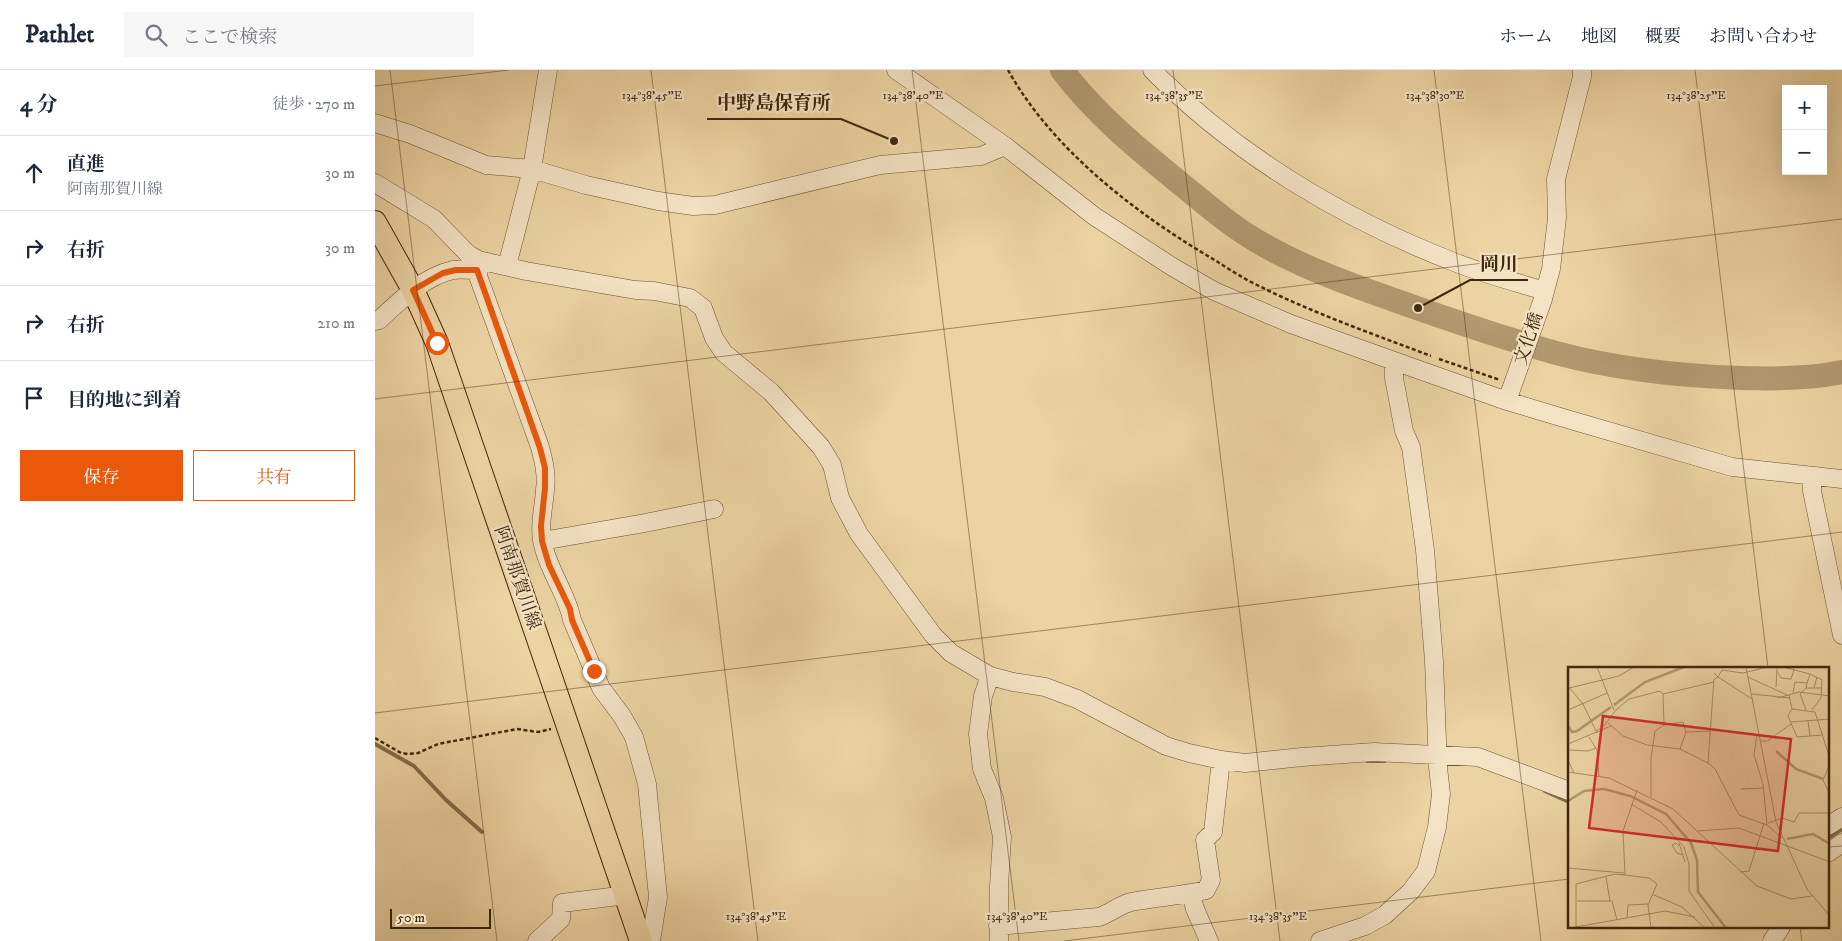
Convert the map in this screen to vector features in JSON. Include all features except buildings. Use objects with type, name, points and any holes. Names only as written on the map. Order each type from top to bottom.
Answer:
[{"type":"main road","name":"阿南那賀川線","points":[[375,222],[413,290],[443,361],[627,895],[641,941]]},
{"type":"street","points":[[507,266],[532,169],[548,70]]},
{"type":"street","points":[[896,70],[1005,146],[1094,216],[1171,266],[1214,291],[1291,324],[1394,362],[1512,388],[1732,466],[1842,479]]},
{"type":"street","points":[[1151,70],[1172,90],[1246,151],[1293,182],[1375,227],[1455,262],[1544,295]]},
{"type":"street","points":[[1167,70],[1170,75],[1172,90]]},
{"type":"street","name":"文化橋","points":[[1512,388],[1551,269],[1557,218],[1556,179],[1582,70]]},
{"type":"street","points":[[375,123],[410,134],[486,165],[532,169],[586,185],[657,201],[693,206],[715,205],[880,165],[981,156],[1005,146]]},
{"type":"street","points":[[375,183],[434,219],[477,265],[537,439],[545,468],[541,526],[542,541],[549,565],[570,609],[572,620],[601,688],[622,716],[634,737],[640,756],[647,784],[658,897],[651,941]]},
{"type":"street","points":[[375,321],[379,320],[413,290],[443,273],[477,265],[507,266],[689,298],[703,308],[714,338],[724,352],[771,392],[821,447],[832,465],[841,498],[859,534],[933,635],[951,653],[990,676],[1045,687],[1077,699],[1166,746],[1221,760],[1245,763],[1374,752],[1478,757],[1568,791]]},
{"type":"street","points":[[1320,941],[1364,934],[1411,891],[1426,872],[1437,827],[1441,794],[1437,754],[1434,661],[1425,550],[1411,447],[1404,431],[1394,378],[1394,362]]},
{"type":"street","points":[[1811,476],[1812,492],[1842,635]]},
{"type":"street","points":[[542,541],[714,509]]},
{"type":"street","points":[[990,676],[983,696],[978,734],[982,769],[994,798],[1002,837],[998,934],[1099,917],[1111,913],[1118,906],[1132,902],[1191,894],[1206,890],[1211,880],[1205,840],[1213,832],[1221,760]]},
{"type":"street","points":[[1829,825],[1842,818]]},
{"type":"street","points":[[1829,852],[1842,843]]},
{"type":"street","points":[[1191,894],[1195,909],[1209,941]]},
{"type":"street","points":[[537,941],[561,918],[562,903],[627,895]]},
{"type":"street","points":[[1772,941],[1780,928]]},
{"type":"path","points":[[1008,70],[1042,119],[1074,154],[1105,183],[1177,238],[1256,285],[1328,317],[1512,388]]},
{"type":"path","points":[[375,738],[401,753],[408,754],[417,753],[438,744],[517,729],[538,732],[567,725]]},
{"type":"waterway","points":[[1062,70],[1089,102],[1118,131],[1220,216],[1280,254],[1373,293],[1556,353],[1625,367],[1695,376],[1742,378],[1792,378],[1842,372]]},
{"type":"waterway","points":[[375,744],[414,766],[446,800],[482,832]]},
{"type":"waterway","points":[[1367,761],[1385,761]]},
{"type":"waterway","points":[[1545,791],[1568,802]]},
{"type":"waterway","points":[[1829,837],[1842,829]]},
{"type":"place","name":"中野島保育所","points":[[894,141]]},
{"type":"place","name":"岡川","points":[[1418,308]]},
{"type":"route","points":[[437,343],[413,290],[443,273],[456,270],[477,270],[540,448],[545,468],[541,526],[542,541],[549,565],[570,609],[572,620],[594,671]]}]
